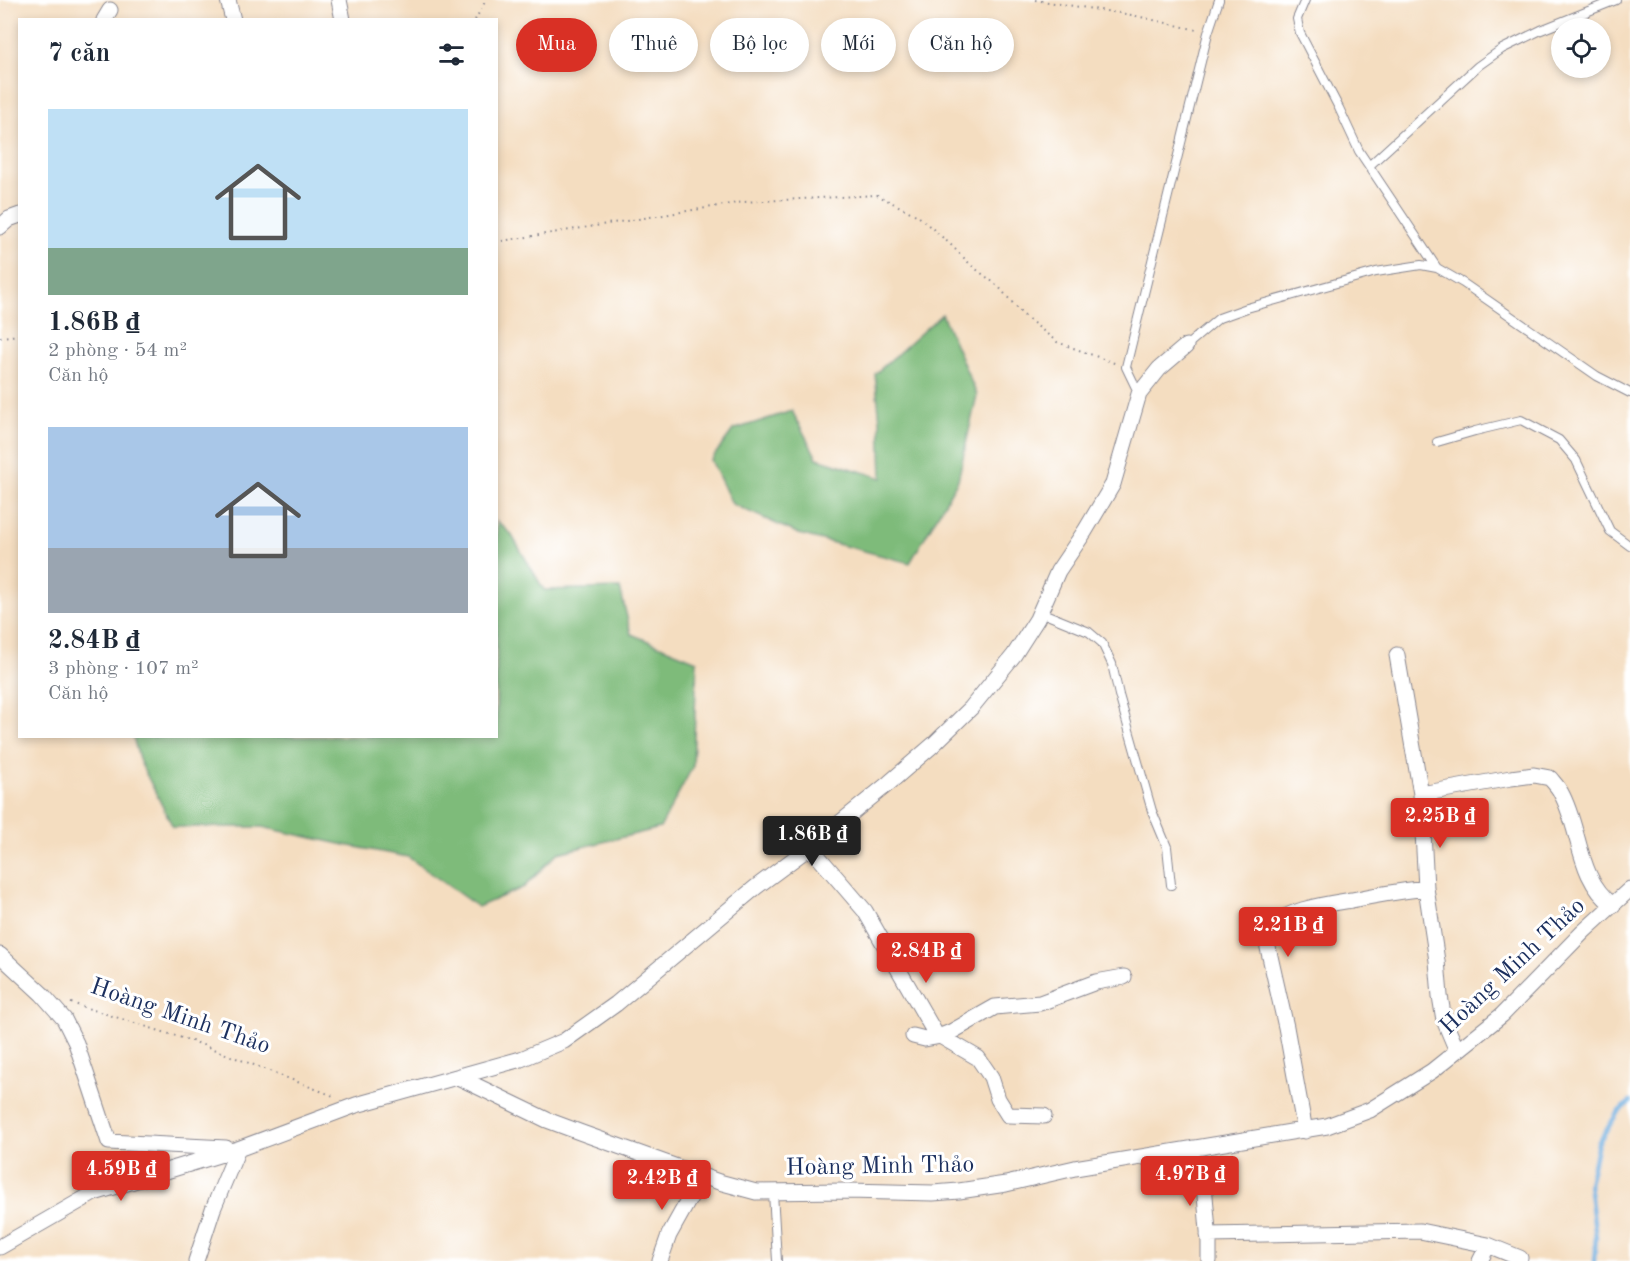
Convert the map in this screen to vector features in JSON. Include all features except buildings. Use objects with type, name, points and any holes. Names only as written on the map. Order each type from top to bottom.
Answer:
[{"type":"street","points":[[228,0],[232,18]]},
{"type":"street","points":[[339,0],[343,18]]},
{"type":"street","points":[[0,227],[9,219],[18,216]]},
{"type":"street","points":[[0,1247],[94,1193],[238,1149],[356,1105],[521,1059],[564,1041],[616,1004],[756,887],[810,847],[933,745],[971,708],[1014,655],[1040,612],[1058,571],[1113,484],[1139,394],[1159,369],[1186,346]]},
{"type":"street","points":[[1397,655],[1421,794],[1426,888],[1440,996],[1444,1020],[1457,1051]]},
{"type":"street","points":[[1421,794],[1511,778],[1534,776],[1550,778],[1560,790],[1565,802],[1594,886],[1602,897],[1613,905]]},
{"type":"street","points":[[810,847],[865,911],[935,1033],[978,1058],[991,1077],[998,1099],[1008,1115],[1044,1116]]},
{"type":"street","points":[[1305,1131],[1286,1026],[1264,930],[1288,915],[1310,907],[1426,888]]},
{"type":"street","name":"Hoàng Minh Thảo","points":[[458,1077],[547,1120],[702,1176],[756,1192],[933,1193],[1006,1184],[1075,1168],[1305,1131],[1327,1126],[1370,1110],[1432,1071],[1502,1015],[1630,889]]},
{"type":"street","points":[[0,955],[42,994],[64,1019],[76,1043],[109,1142],[238,1149]]},
{"type":"street","points":[[913,1036],[925,1039],[941,1036],[995,1006],[1040,1003],[1096,982],[1124,977]]},
{"type":"street","points":[[1193,1148],[1203,1173],[1209,1261]]},
{"type":"street","points":[[196,1261],[213,1209],[238,1149]]},
{"type":"street","points":[[660,1261],[669,1235],[702,1176]]},
{"type":"street","points":[[1208,1235],[1420,1231],[1488,1245],[1520,1258]]},
{"type":"street","points":[[1480,1261],[1488,1245]]},
{"type":"lane","points":[[1139,394],[1126,367],[1208,33],[1219,0]]},
{"type":"lane","points":[[1305,0],[1297,19],[1300,33],[1359,151],[1437,268]]},
{"type":"lane","points":[[1369,166],[1478,66],[1502,49],[1540,30],[1616,0]]},
{"type":"lane","points":[[1186,346],[1219,318],[1247,308],[1376,272],[1421,265],[1437,268],[1463,283],[1597,376],[1630,393]]},
{"type":"lane","points":[[1437,442],[1475,430],[1521,420],[1559,441],[1576,460],[1610,531],[1630,546]]},
{"type":"lane","points":[[1040,612],[1089,632],[1102,643],[1112,664],[1152,811],[1167,847],[1171,885]]},
{"type":"lane","points":[[773,1192],[777,1261]]},
{"type":"path","points":[[476,18],[486,0]]},
{"type":"path","points":[[1035,0],[1132,15],[1208,33]]},
{"type":"path","points":[[498,242],[743,202],[877,195],[918,216],[950,243],[972,266],[998,286],[1022,314],[1057,342],[1126,367]]},
{"type":"path","points":[[0,337],[18,335]]},
{"type":"path","name":"Hoàng Minh Thảo","points":[[42,994],[195,1042],[356,1105]]},
{"type":"green space","points":[[942,314],[977,395],[958,480],[910,563],[799,534],[732,504],[711,460],[733,430],[792,411],[817,458],[882,478],[880,421],[875,374]]},
{"type":"green space","points":[[498,522],[511,534],[544,590],[620,588],[631,634],[697,661],[693,766],[660,828],[558,853],[524,887],[478,907],[408,857],[262,827],[173,827],[140,762],[133,738],[498,738]]},
{"type":"waterway","points":[[1594,1261],[1596,1237],[1589,1184],[1598,1143],[1618,1112],[1630,1102]]}]
